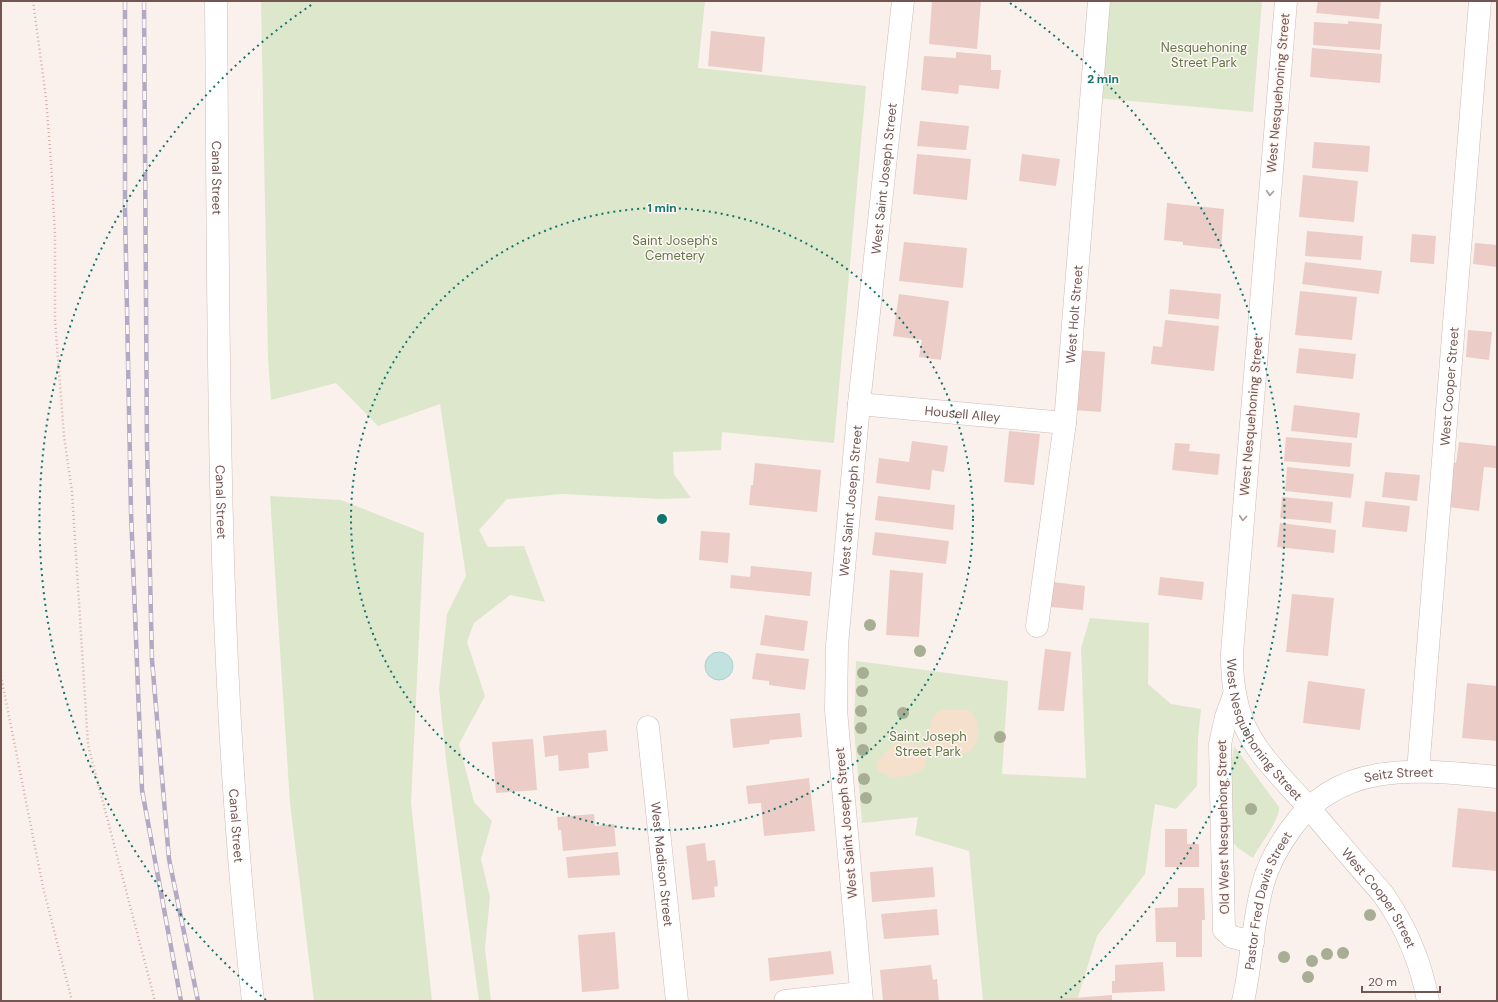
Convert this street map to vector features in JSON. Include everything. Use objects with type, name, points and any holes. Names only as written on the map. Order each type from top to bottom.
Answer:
[{"type":"street","name":"Canal Street","points":[[216,1],[220,464],[225,626],[238,836],[253,1001]]},
{"type":"street","name":"West Saint Joseph Street","points":[[862,997],[835,690],[838,617],[859,404],[903,1]]},
{"type":"street","name":"West Holt Street","points":[[1037,626],[1065,423],[1099,1]]},
{"type":"street","name":"West Nesquehoning Street","points":[[1286,1],[1232,653],[1234,695],[1241,717],[1255,746],[1269,765],[1308,807]]},
{"type":"street","name":"West Cooper Street","points":[[1418,771],[1480,1]]},
{"type":"street","name":"Housell Alley","points":[[859,404],[1065,423]]},
{"type":"street","name":"Old West Nesquehong Street","points":[[1234,695],[1226,717],[1220,744],[1224,930],[1232,938],[1253,942]]},
{"type":"street","name":"West Madison Street","points":[[648,727],[677,1001]]},
{"type":"street","name":"Seitz Street","points":[[1308,807],[1324,794],[1347,782],[1381,774],[1418,771],[1497,776]]},
{"type":"street","name":"West Cooper Street","points":[[1308,807],[1392,907],[1414,950],[1428,1001]]},
{"type":"street","name":"Pastor Fred Davis Street","points":[[1243,1001],[1260,897],[1268,870],[1283,840],[1308,807]]},
{"type":"street","points":[[786,1001],[862,997]]},
{"type":"path","points":[[33,1],[46,98],[55,234],[55,320],[64,436],[72,492],[88,746],[155,1001]]},
{"type":"path","points":[[1,676],[43,887],[72,1001]]},
{"type":"green space","name":"Saint Joseph's Cemetery","points":[[261,1],[705,1],[698,68],[866,86],[834,443],[722,432],[721,450],[673,452],[674,474],[691,498],[661,499],[562,494],[507,499],[479,530],[488,547],[524,546],[545,602],[510,595],[474,623],[467,642],[485,696],[459,744],[474,802],[492,821],[481,859],[490,897],[485,948],[491,1001],[479,1001],[446,760],[439,689],[447,614],[466,576],[440,404],[378,426],[336,383],[271,400],[268,358]]},
{"type":"green space","name":"Nesquehoning Street Park","points":[[1106,1],[1262,1],[1253,112],[1097,98]]},
{"type":"green space","points":[[270,496],[341,500],[424,533],[411,803],[432,1001],[314,1001],[290,803]]},
{"type":"green space","name":"Saint Joseph Street Park","points":[[1090,618],[1149,623],[1148,684],[1171,704],[1201,709],[1198,738],[1197,786],[1176,809],[1155,804],[1145,874],[1097,936],[1078,997],[1073,1001],[983,1001],[969,851],[915,835],[918,817],[862,823],[854,728],[856,661],[1008,681],[1002,774],[1086,778],[1081,648]]},
{"type":"green space","points":[[1234,746],[1279,807],[1273,825],[1253,858],[1238,848],[1231,840],[1231,766]]},
{"type":"sand","points":[[942,710],[969,710],[974,715],[978,735],[975,745],[970,751],[964,753],[933,753],[927,756],[924,768],[921,771],[908,776],[892,777],[878,771],[878,760],[896,741],[923,746],[929,741],[932,719]]},
{"type":"water","points":[[719,652],[729,656],[733,666],[729,676],[719,680],[709,676],[705,666],[709,656]]},
{"type":"building","points":[[932,1],[981,1],[977,49],[929,44]]},
{"type":"building","points":[[1318,1],[1381,1],[1379,19],[1316,13]]},
{"type":"building","points":[[1348,21],[1382,24],[1380,50],[1313,45],[1314,22],[1348,24]]},
{"type":"building","points":[[711,31],[765,37],[762,72],[708,66]]},
{"type":"building","points":[[1312,48],[1382,54],[1380,83],[1310,77]]},
{"type":"building","points":[[956,52],[991,55],[991,70],[1001,70],[999,89],[959,85],[958,94],[921,90],[924,56],[956,58]]},
{"type":"building","points":[[920,121],[969,126],[966,150],[917,146]]},
{"type":"building","points":[[1314,142],[1370,146],[1368,172],[1312,168]]},
{"type":"building","points":[[917,154],[971,159],[967,200],[913,194]]},
{"type":"building","points":[[1022,154],[1060,159],[1056,186],[1019,181]]},
{"type":"building","points":[[1303,175],[1358,181],[1354,222],[1299,217]]},
{"type":"building","points":[[1167,203],[1224,209],[1221,249],[1183,245],[1183,242],[1164,240]]},
{"type":"building","points":[[1307,231],[1363,236],[1361,260],[1305,256]]},
{"type":"building","points":[[1412,234],[1436,236],[1434,264],[1410,262]]},
{"type":"building","points":[[904,242],[967,248],[963,288],[899,281]]},
{"type":"building","points":[[1475,243],[1497,245],[1497,267],[1473,264]]},
{"type":"building","points":[[1305,262],[1382,271],[1379,294],[1302,284]]},
{"type":"building","points":[[1170,289],[1221,294],[1219,319],[1168,314]]},
{"type":"building","points":[[1300,291],[1357,297],[1352,340],[1295,335]]},
{"type":"building","points":[[899,294],[949,301],[941,360],[919,357],[922,340],[893,336]]},
{"type":"building","points":[[1165,320],[1219,326],[1214,371],[1151,364],[1153,346],[1162,347]]},
{"type":"building","points":[[1468,330],[1492,332],[1489,360],[1466,357]]},
{"type":"building","points":[[1299,348],[1356,354],[1353,379],[1296,373]]},
{"type":"building","points":[[1077,350],[1105,352],[1101,412],[1073,410]]},
{"type":"building","points":[[1294,405],[1360,413],[1357,438],[1291,431]]},
{"type":"building","points":[[1009,431],[1040,434],[1034,485],[1004,482]]},
{"type":"building","points":[[1286,437],[1352,443],[1350,467],[1284,461]]},
{"type":"building","points":[[912,441],[948,446],[944,472],[932,470],[930,490],[876,483],[879,458],[909,462]]},
{"type":"building","points":[[1459,442],[1497,446],[1496,468],[1484,467],[1479,511],[1448,507],[1453,462],[1456,463]]},
{"type":"building","points":[[1175,443],[1190,444],[1189,451],[1220,454],[1218,475],[1172,470]]},
{"type":"building","points":[[755,463],[821,470],[817,512],[749,505]]},
{"type":"building","points":[[1287,467],[1354,474],[1351,498],[1285,491]]},
{"type":"building","points":[[1385,472],[1420,475],[1417,501],[1382,497]]},
{"type":"building","points":[[878,496],[955,505],[953,530],[875,520]]},
{"type":"building","points":[[1282,497],[1333,502],[1331,523],[1280,518]]},
{"type":"building","points":[[1365,501],[1410,506],[1407,532],[1362,527]]},
{"type":"building","points":[[1280,523],[1336,530],[1334,553],[1277,547]]},
{"type":"building","points":[[701,531],[730,533],[728,563],[699,560]]},
{"type":"building","points":[[875,532],[949,541],[946,564],[872,555]]},
{"type":"building","points":[[751,566],[812,572],[810,596],[730,588],[731,575],[750,577]]},
{"type":"building","points":[[890,570],[923,573],[919,637],[886,635]]},
{"type":"building","points":[[1160,577],[1204,582],[1202,600],[1158,595]]},
{"type":"building","points":[[1053,582],[1085,586],[1083,610],[1051,607]]},
{"type":"building","points":[[1292,594],[1334,598],[1328,656],[1286,652]]},
{"type":"building","points":[[765,615],[808,621],[804,651],[760,645]]},
{"type":"building","points":[[1045,649],[1071,652],[1064,711],[1038,710]]},
{"type":"building","points":[[756,653],[809,659],[805,690],[769,685],[769,681],[752,679]]},
{"type":"building","points":[[1308,681],[1365,689],[1360,730],[1303,723]]},
{"type":"building","points":[[1467,683],[1497,686],[1497,741],[1462,738]]},
{"type":"building","points":[[800,713],[802,737],[770,740],[769,744],[733,748],[730,719]]},
{"type":"building","points":[[606,730],[608,751],[588,753],[589,768],[559,771],[558,755],[545,757],[543,736]]},
{"type":"building","points":[[533,739],[537,790],[496,793],[492,742]]},
{"type":"building","points":[[809,778],[815,831],[764,836],[761,803],[748,804],[746,786]]},
{"type":"building","points":[[1458,808],[1497,812],[1497,871],[1452,867]]},
{"type":"building","points":[[594,814],[595,826],[614,824],[616,846],[563,851],[561,830],[558,830],[557,817]]},
{"type":"building","points":[[1165,829],[1187,829],[1187,844],[1199,844],[1199,867],[1165,867]]},
{"type":"building","points":[[705,843],[707,861],[715,860],[718,886],[714,887],[715,897],[692,900],[686,846]]},
{"type":"building","points":[[618,852],[620,875],[568,878],[566,857]]},
{"type":"building","points":[[933,867],[935,897],[872,902],[870,872]]},
{"type":"building","points":[[1178,888],[1204,888],[1205,920],[1202,920],[1202,957],[1176,957],[1176,942],[1156,942],[1155,908],[1178,907]]},
{"type":"building","points":[[937,909],[939,935],[884,939],[881,914]]},
{"type":"building","points":[[615,932],[619,989],[582,992],[578,935]]},
{"type":"building","points":[[831,951],[834,974],[770,981],[768,958]]},
{"type":"building","points":[[1163,962],[1165,991],[1112,993],[1112,981],[1115,981],[1115,965]]},
{"type":"building","points":[[931,965],[933,980],[937,979],[939,1001],[883,1001],[880,970]]},
{"type":"building","points":[[1112,995],[1112,1001],[1061,1001],[1061,999]]},
{"type":"railway","points":[[125,1],[125,208],[131,512],[142,790],[181,1001]]},
{"type":"railway","points":[[144,1],[147,446],[152,660],[169,859],[198,1001]]}]
